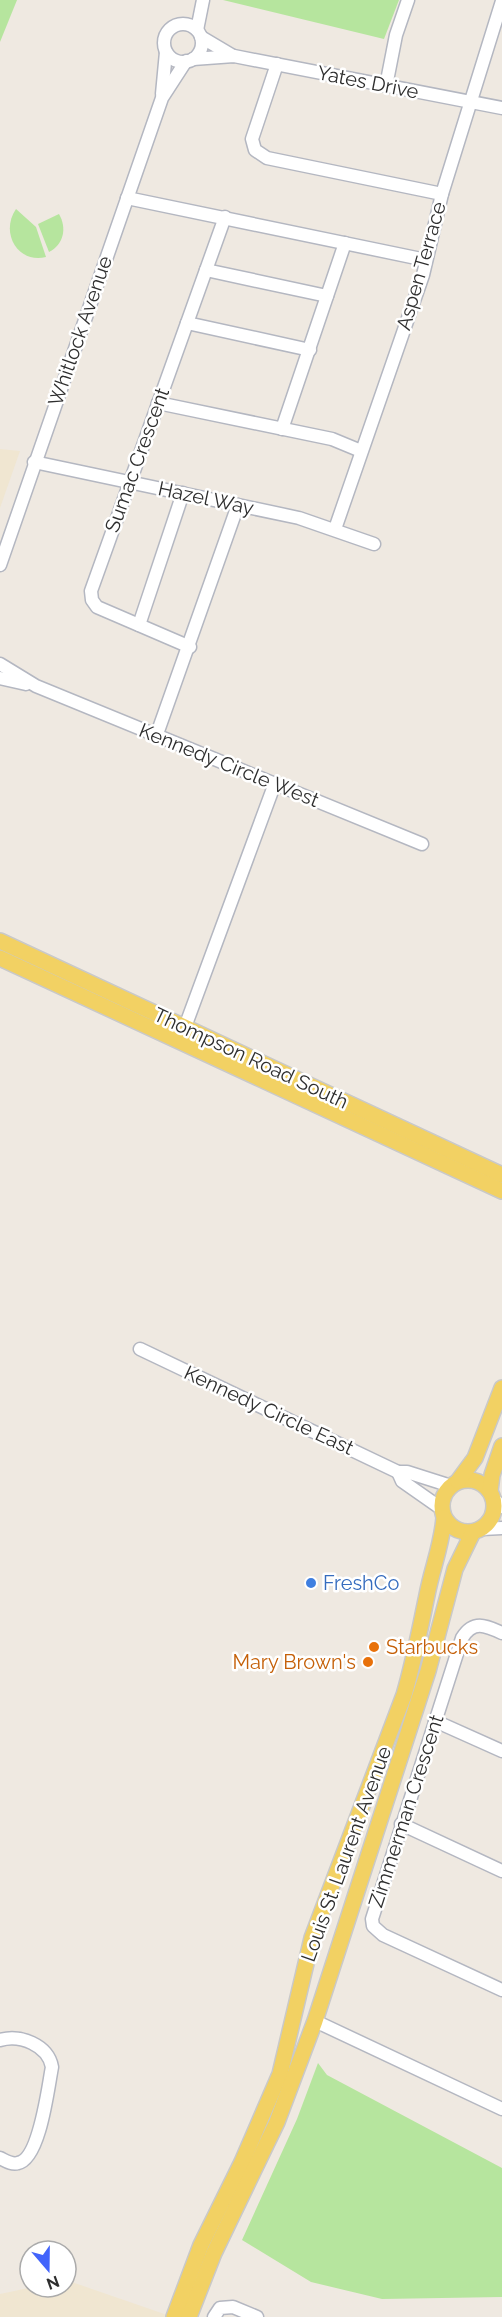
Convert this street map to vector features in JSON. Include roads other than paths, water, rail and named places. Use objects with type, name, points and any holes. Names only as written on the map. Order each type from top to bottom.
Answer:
[{"type":"main road","name":"Thompson Road South","points":[[0,941],[502,1175]]},
{"type":"main road","name":"Thompson Road South","points":[[0,958],[502,1191]]},
{"type":"main road","points":[[502,1388],[475,1458],[455,1484],[445,1492],[443,1513],[456,1530],[477,1531],[493,1516],[495,1499],[492,1475],[502,1446]]},
{"type":"main road","points":[[455,1484],[476,1481],[495,1499]]},
{"type":"main road","name":"Louis St. Laurent Avenue","points":[[174,2317],[201,2245],[246,2153],[280,2074],[312,1938],[376,1774],[416,1655],[427,1596],[441,1542],[443,1513]]},
{"type":"main road","name":"Louis St. Laurent Avenue","points":[[189,2317],[214,2253],[277,2122],[315,2022],[425,1682],[458,1560],[477,1531]]},
{"type":"street","points":[[195,31],[177,25],[168,32],[164,44],[166,52],[175,60],[189,60],[201,50],[195,31],[197,0]]},
{"type":"street","points":[[195,31],[203,0]]},
{"type":"street","points":[[386,86],[396,35],[408,0]]},
{"type":"street","name":"Aspen Terrace","points":[[335,529],[426,260],[442,194],[502,1]]},
{"type":"street","name":"Yates Drive","points":[[195,31],[234,56]]},
{"type":"street","name":"Whitlock Avenue","points":[[0,565],[162,98],[166,52]]},
{"type":"street","name":"Yates Drive","points":[[189,60],[234,56],[502,108]]},
{"type":"street","name":"Whitlock Avenue","points":[[162,98],[189,60]]},
{"type":"street","points":[[277,64],[252,139],[259,154],[267,158],[442,194]]},
{"type":"street","points":[[127,198],[426,260]]},
{"type":"street","name":"Sumac Crescent","points":[[190,647],[97,607],[92,600],[91,591],[225,217]]},
{"type":"street","points":[[282,429],[345,243]]},
{"type":"street","points":[[206,270],[327,296]]},
{"type":"street","points":[[187,323],[310,350]]},
{"type":"street","points":[[158,403],[332,439],[362,451]]},
{"type":"street","name":"Hazel Way","points":[[34,462],[238,505],[335,529],[374,544]]},
{"type":"street","points":[[139,625],[183,493]]},
{"type":"street","points":[[157,734],[190,647],[238,505]]},
{"type":"street","name":"Kennedy Circle West","points":[[0,664],[36,686]]},
{"type":"street","name":"Kennedy Circle West","points":[[0,678],[36,686],[422,844]]},
{"type":"street","points":[[185,1027],[275,783]]},
{"type":"street","name":"Kennedy Circle East","points":[[140,1349],[398,1472],[407,1472],[455,1484]]},
{"type":"street","name":"Kennedy Circle East","points":[[398,1472],[402,1481],[443,1513]]},
{"type":"street","points":[[477,1531],[502,1528]]},
{"type":"street","name":"Zimmerman Crescent","points":[[502,1633],[480,1625],[472,1626],[466,1631],[373,1912],[373,1926],[383,1935],[502,1990]]},
{"type":"street","points":[[435,1721],[502,1751]]},
{"type":"street","points":[[401,1824],[502,1871]]},
{"type":"street","points":[[315,2022],[502,2109]]},
{"type":"street","points":[[0,2040],[11,2037],[42,2048],[50,2057],[52,2067],[32,2154],[20,2163],[11,2163],[0,2158]]},
{"type":"street","points":[[214,2317],[219,2308],[226,2307],[257,2317]]},
{"type":"place","name":"FreshCo","points":[[311,1583]]},
{"type":"place","name":"Starbucks","points":[[374,1647]]},
{"type":"place","name":"Mary Brown's","points":[[368,1662]]}]
